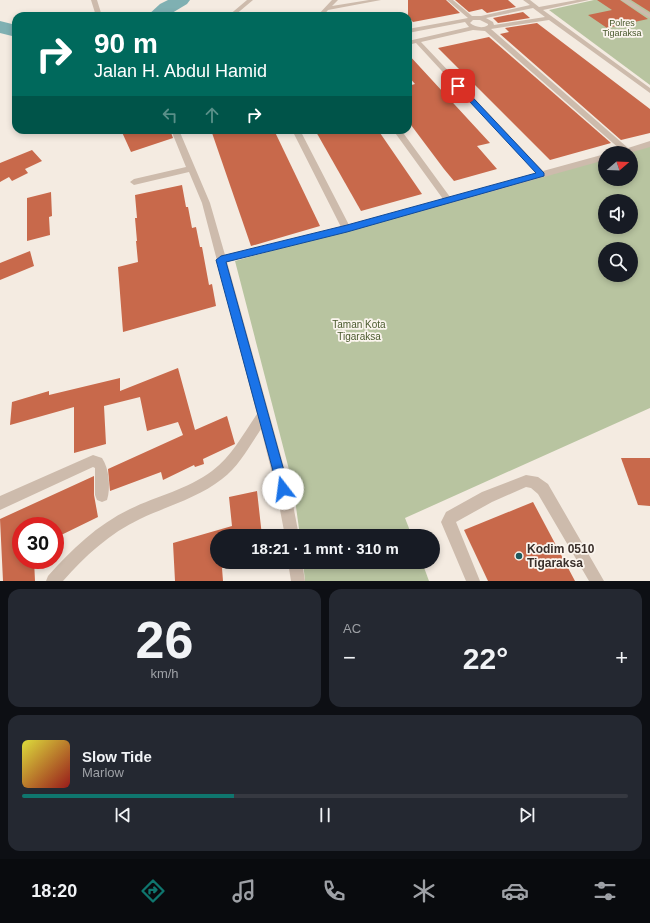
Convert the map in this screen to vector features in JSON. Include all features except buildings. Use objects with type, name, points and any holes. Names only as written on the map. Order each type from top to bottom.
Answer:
[{"type":"street","points":[[94,0],[98,12]]},
{"type":"street","points":[[236,12],[250,0]]},
{"type":"street","points":[[324,12],[335,0]]},
{"type":"street","points":[[327,9],[378,0]]},
{"type":"street","points":[[450,0],[469,19]]},
{"type":"street","points":[[526,0],[650,91]]},
{"type":"street","points":[[412,31],[536,7],[586,0]]},
{"type":"street","points":[[624,0],[650,16]]},
{"type":"street","points":[[482,18],[491,23],[492,26],[488,29]]},
{"type":"street","points":[[412,42],[473,28],[488,29],[550,18]]},
{"type":"street","points":[[469,19],[467,23],[473,28]]},
{"type":"street","points":[[488,29],[623,146]]},
{"type":"street","points":[[417,41],[542,174]]},
{"type":"street","points":[[178,134],[206,203],[283,489],[291,529]]},
{"type":"street","points":[[298,134],[347,229]]},
{"type":"street","points":[[400,134],[448,200]]},
{"type":"street","points":[[638,147],[650,144]]},
{"type":"street","points":[[221,260],[347,229],[598,159]]},
{"type":"street","points":[[134,182],[192,168]]},
{"type":"street","points":[[53,581],[68,563],[100,534],[132,515],[185,494],[216,476],[229,464],[263,415]]},
{"type":"street","points":[[0,503],[93,461],[98,462],[101,467],[102,495]]},
{"type":"street","points":[[473,581],[448,522],[451,517],[487,497],[526,481],[533,482],[543,489],[597,581]]},
{"type":"street","points":[[297,569],[298,581]]},
{"type":"green space","name":"Polres Tigaraksa","points":[[594,0],[650,0],[650,85],[549,10]]},
{"type":"green space","name":"Taman Kota Tigaraksa","points":[[650,144],[650,408],[405,518],[409,529],[299,529],[293,485],[235,261],[598,159],[598,186],[638,186],[638,147]]},
{"type":"green space","points":[[304,569],[425,569],[429,581],[305,581]]},
{"type":"waterway","points":[[161,12],[181,0]]},
{"type":"waterway","points":[[0,27],[12,30]]},
{"type":"place","name":"Kodim 0510 Tigaraksa","points":[[519,556]]},
{"type":"route","points":[[283,489],[221,260],[347,229],[542,174],[458,86]]}]
